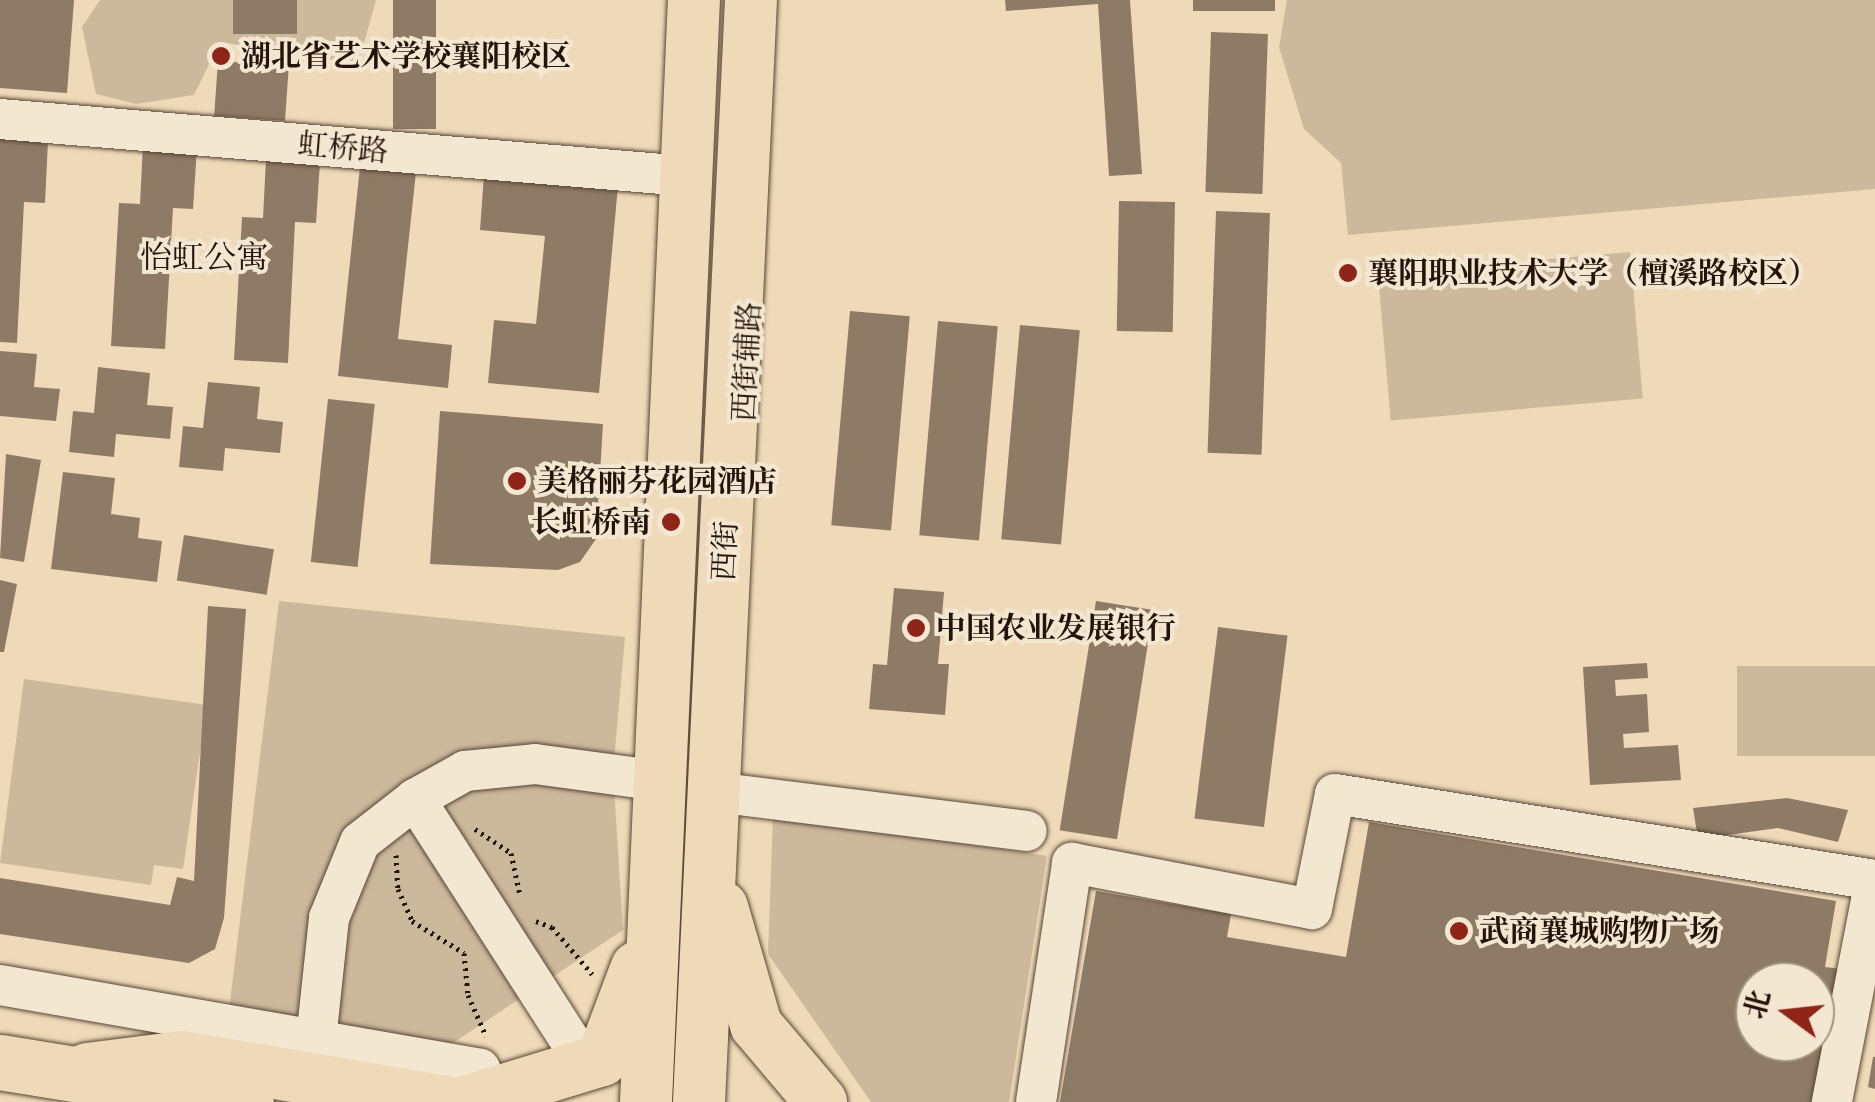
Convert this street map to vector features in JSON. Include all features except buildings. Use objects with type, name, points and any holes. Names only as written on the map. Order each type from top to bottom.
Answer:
[{"type":"highway","points":[[0,1062],[246,1102]]},
{"type":"main road","name":"西街","points":[[646,1102],[664,704],[680,175],[694,0]]},
{"type":"main road","name":"西街","points":[[700,1102],[751,0]]},
{"type":"main road","points":[[710,870],[756,1025],[821,1102]]},
{"type":"main road","points":[[62,1072],[182,1056],[482,1091],[586,1065],[602,1060],[654,924]]},
{"type":"street","points":[[680,175],[682,0]]},
{"type":"street","name":"西街辅路","points":[[718,722],[732,674],[764,0]]},
{"type":"street","name":"虹桥路","points":[[0,119],[680,175]]},
{"type":"street","points":[[316,1040],[329,918],[360,842],[382,824],[465,771],[535,764],[660,782]]},
{"type":"street","points":[[714,792],[1027,831]]},
{"type":"street","points":[[1036,1102],[1072,863],[1312,909],[1335,794],[1875,880],[1832,1102]]},
{"type":"street","points":[[422,795],[586,1065]]},
{"type":"street","points":[[0,986],[480,1069],[482,1091]]},
{"type":"path","points":[[422,795],[450,821],[496,836],[511,853],[522,902]]},
{"type":"path","points":[[382,824],[412,921],[464,952],[482,1091]]},
{"type":"path","points":[[528,918],[552,927],[598,982]]},
{"type":"shaded area","points":[[100,0],[376,0],[358,64],[220,42],[194,95],[136,104],[96,94],[82,27]]},
{"type":"shaded area","points":[[1287,0],[1875,0],[1875,189],[1348,235],[1341,163],[1304,129],[1279,47]]},
{"type":"shaded area","points":[[1630,252],[1643,398],[1391,420],[1378,274]]},
{"type":"shaded area","points":[[279,601],[625,637],[613,772],[623,930],[447,1047],[229,1010]]},
{"type":"shaded area","points":[[1737,666],[1875,666],[1875,756],[1737,756]]},
{"type":"shaded area","points":[[24,679],[207,705],[183,869],[154,865],[151,885],[0,863]]},
{"type":"shaded area","points":[[773,815],[1047,856],[1009,1102],[871,1102],[768,954]]},
{"type":"place","name":"湖北省艺术学校襄阳校区","points":[[221,56]]},
{"type":"place","name":"襄阳职业技术大学（檀溪路校区）","points":[[1348,273]]},
{"type":"place","name":"美格丽芬花园酒店","points":[[517,481]]},
{"type":"place","name":"长虹桥南","points":[[671,522]]},
{"type":"place","name":"中国农业发展银行","points":[[916,628]]},
{"type":"place","name":"武商襄城购物广场","points":[[1459,931]]},
{"type":"district","name":"怡虹公寓","points":[[204,257]]}]
